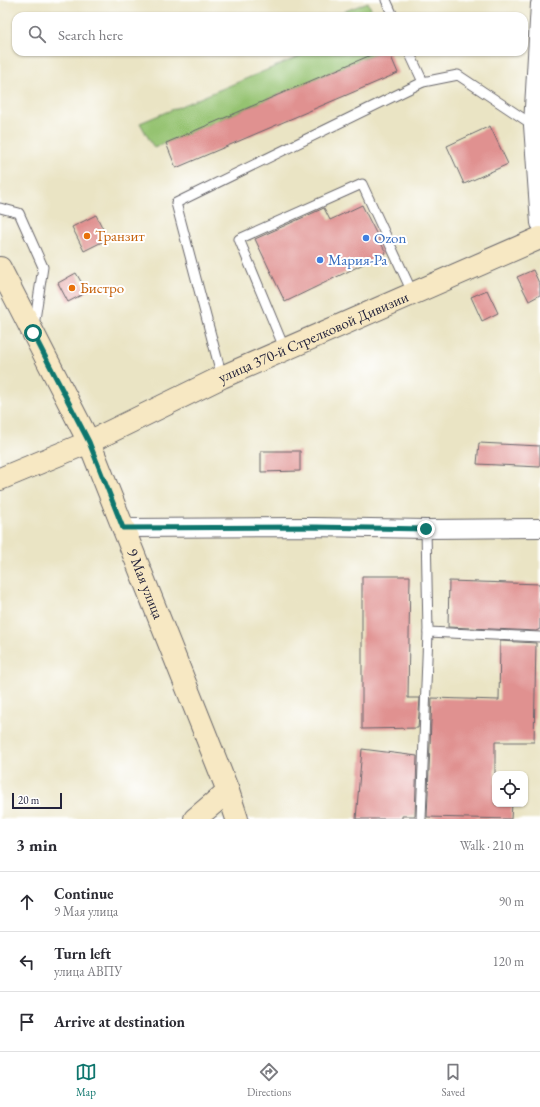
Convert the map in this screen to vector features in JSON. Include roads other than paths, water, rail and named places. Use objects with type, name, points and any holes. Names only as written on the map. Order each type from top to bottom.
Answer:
[{"type":"main road","name":"улица 370-й Стрелковой Дивизии","points":[[0,479],[89,442],[222,377],[540,238]]},
{"type":"main road","name":"9 Мая улица","points":[[0,268],[89,442],[228,791],[237,819]]},
{"type":"main road","points":[[195,819],[228,791]]},
{"type":"street","points":[[540,4],[538,60],[533,125],[540,223]]},
{"type":"street","points":[[123,528],[540,528]]},
{"type":"lane","points":[[386,0],[391,12]]},
{"type":"lane","points":[[411,56],[423,82]]},
{"type":"lane","points":[[222,377],[176,203],[423,82],[458,75],[533,125]]},
{"type":"lane","points":[[285,350],[239,239],[362,184],[413,294]]},
{"type":"lane","points":[[0,208],[19,214],[43,267],[33,333]]},
{"type":"lane","points":[[422,819],[428,632],[426,529]]},
{"type":"lane","points":[[428,632],[540,637]]},
{"type":"place","name":"Транзит","points":[[87,236]]},
{"type":"place","name":"Ozon","points":[[366,238]]},
{"type":"place","name":"Мария-Ра","points":[[320,260]]},
{"type":"place","name":"Бистро","points":[[72,288]]}]
